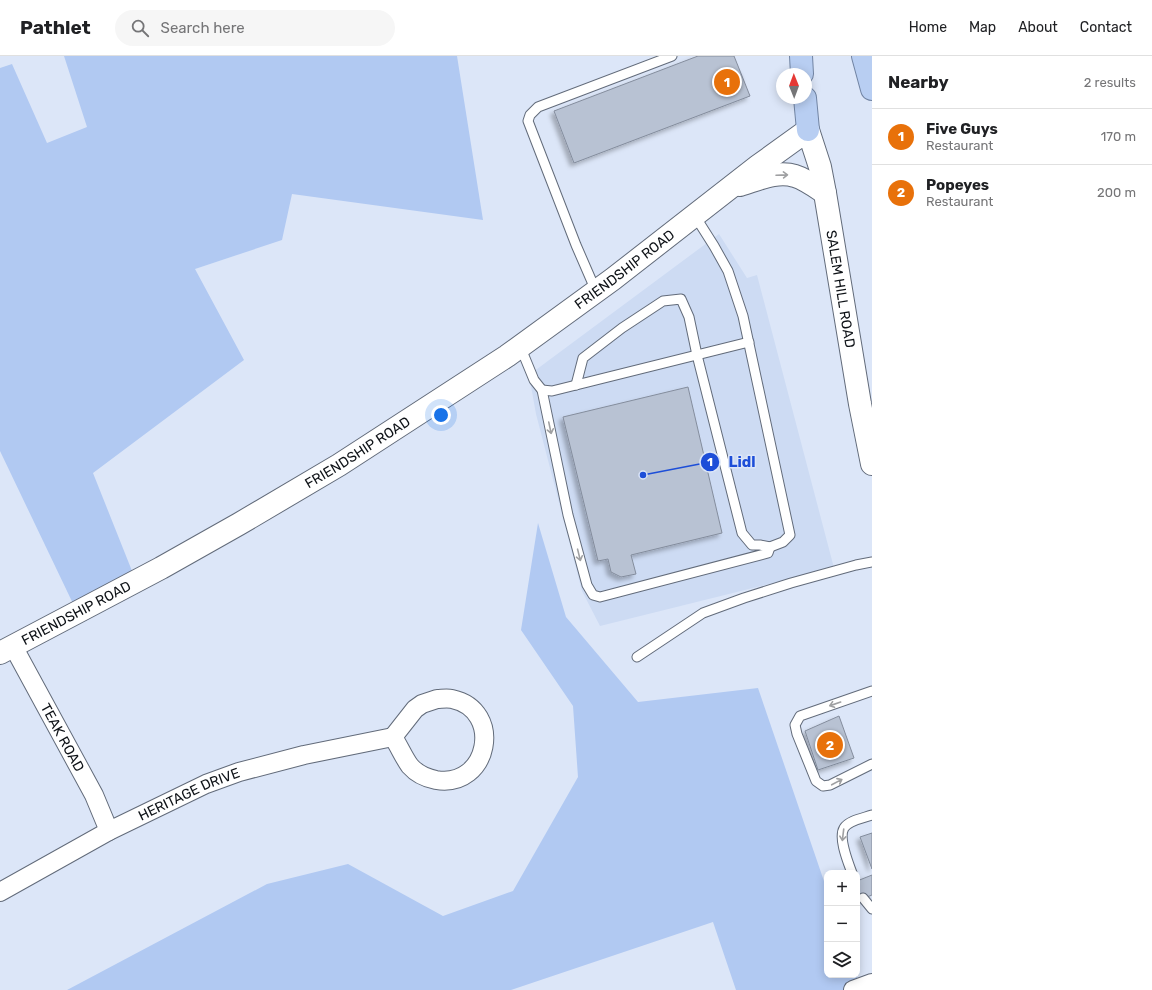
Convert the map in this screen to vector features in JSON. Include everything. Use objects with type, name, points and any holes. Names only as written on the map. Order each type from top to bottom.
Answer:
[{"type":"highway","points":[[801,56],[802,68]]},
{"type":"highway","points":[[863,56],[872,88]]},
{"type":"highway","points":[[806,104],[808,130]]},
{"type":"street","name":"FRIENDSHIP ROAD","points":[[6,650],[161,568],[328,472],[507,356],[613,279],[758,166],[808,130]]},
{"type":"street","name":"SALEM HILL ROAD","points":[[808,130],[820,167],[860,404],[871,456]]},
{"type":"street","name":"FRIENDSHIP ROAD","points":[[731,188],[774,175],[786,174],[797,176],[825,193]]},
{"type":"street","name":"TEAK ROAD","points":[[6,650],[94,795],[109,831]]},
{"type":"street","points":[[437,698],[452,699],[473,710],[482,723],[485,737],[484,748],[479,760],[469,772],[459,778],[443,781],[428,779],[420,775],[410,766],[394,737],[414,709],[437,698]]},
{"type":"street","name":"HERITAGE DRIVE","points":[[0,892],[109,831],[206,784],[238,772],[304,755],[394,737]]},
{"type":"street","points":[[853,990],[872,983]]},
{"type":"lane","points":[[596,291],[576,245],[528,121],[530,114],[538,107],[672,56]]},
{"type":"lane","points":[[576,385],[583,358],[622,328],[663,301],[681,299],[689,317],[742,533],[752,545],[770,547],[783,542],[790,534],[743,316],[728,271],[695,216]]},
{"type":"lane","points":[[542,390],[552,391],[749,342]]},
{"type":"lane","points":[[520,346],[534,380],[542,390],[568,515],[587,585],[593,595],[600,597],[768,553],[770,547]]},
{"type":"lane","points":[[637,657],[703,613],[791,583],[872,562]]},
{"type":"lane","points":[[872,691],[800,716],[795,725],[797,734],[816,781],[823,786],[830,786],[872,764]]},
{"type":"lane","points":[[851,870],[842,840],[844,828],[852,821],[872,815]]},
{"type":"lane","points":[[862,898],[872,908]]},
{"type":"shaded area","points":[[64,56],[457,56],[483,220],[292,194],[282,240],[195,269],[244,360],[93,473],[138,586],[78,614],[0,451],[0,68],[12,64],[47,143],[87,127]]},
{"type":"shaded area","points":[[719,234],[747,278],[757,275],[834,568],[600,626],[582,591],[536,414],[529,375]]},
{"type":"shaded area","points":[[538,523],[566,617],[638,702],[758,688],[824,881],[824,978],[857,978],[860,985],[847,990],[736,990],[713,922],[511,990],[67,990],[267,884],[348,864],[443,916],[513,891],[578,777],[573,706],[521,630]]},
{"type":"building","points":[[698,56],[734,56],[750,96],[574,163],[554,111]]},
{"type":"building","points":[[688,387],[722,533],[631,555],[636,574],[621,577],[611,572],[608,559],[598,561],[563,417]]},
{"type":"building","points":[[839,716],[854,758],[818,770],[805,731]]},
{"type":"building","points":[[872,833],[872,869],[860,837]]},
{"type":"building","points":[[872,875],[872,895],[860,900],[860,880]]},
{"type":"place","name":"Five Guys","points":[[727,82]]},
{"type":"place","name":"Lidl","points":[[643,475]]},
{"type":"place","name":"Popeyes","points":[[830,745]]}]
